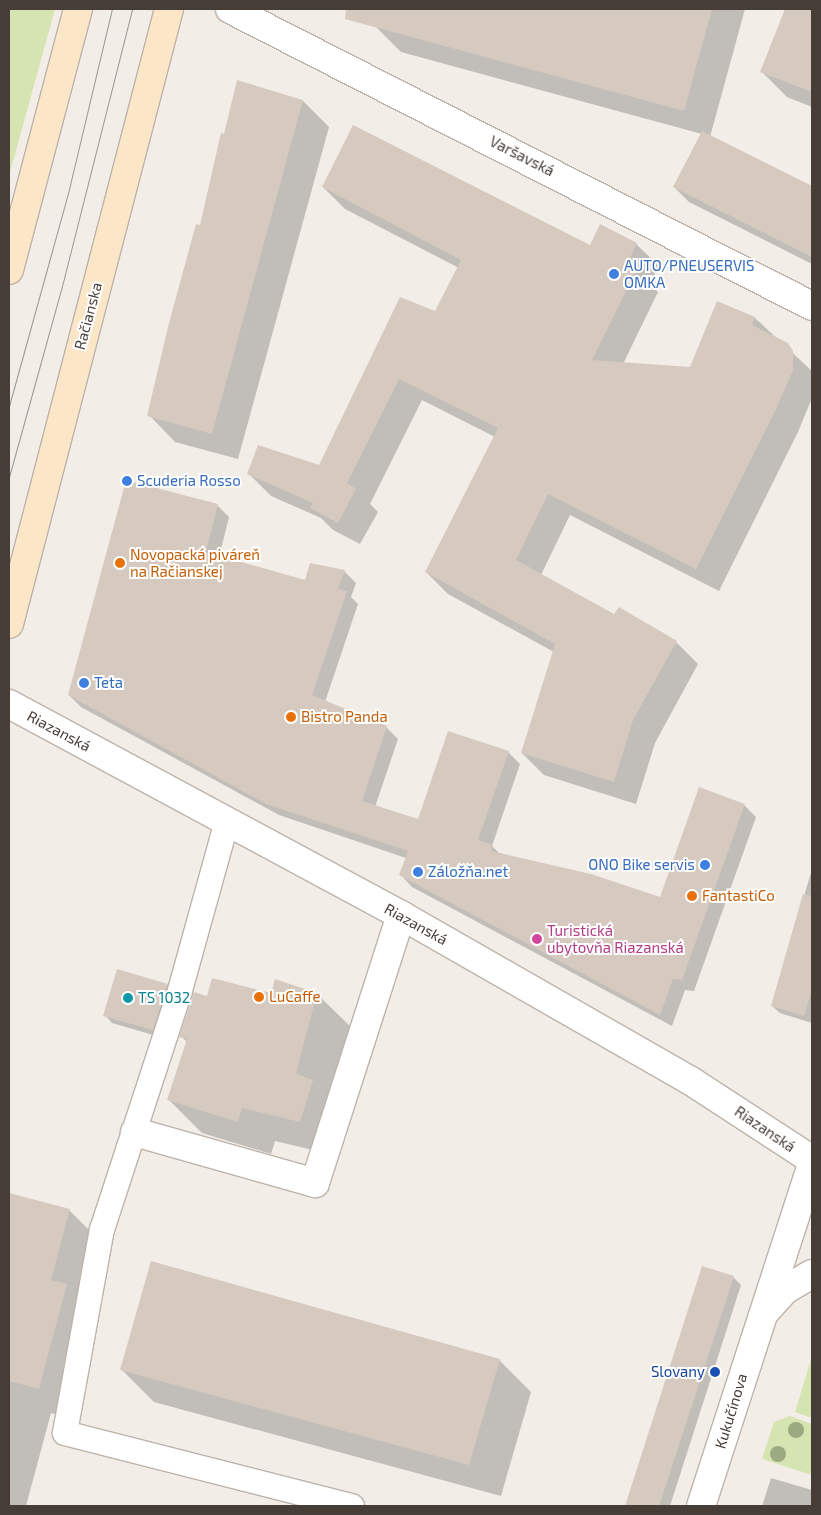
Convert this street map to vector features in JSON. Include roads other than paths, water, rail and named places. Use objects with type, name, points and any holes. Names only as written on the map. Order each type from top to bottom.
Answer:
[{"type":"main road","points":[[9,270],[78,9]]},
{"type":"main road","name":"Račianska","points":[[9,624],[169,9]]},
{"type":"street","name":"Varšavská","points":[[230,9],[812,306]]},
{"type":"street","name":"Riazanská","points":[[9,704],[401,915],[691,1081],[812,1162]]},
{"type":"street","points":[[135,1132],[315,1183],[401,915]]},
{"type":"street","name":"Kukučínova","points":[[701,1506],[812,1162]]},
{"type":"street","name":"Kukučínova","points":[[762,1316],[785,1290],[812,1274]]},
{"type":"lane","points":[[227,821],[180,991],[102,1229],[65,1433],[352,1506]]},
{"type":"tram line","points":[[9,406],[69,189],[112,9]]},
{"type":"tram line","points":[[9,477],[61,290],[132,9]]},
{"type":"place","name":"AUTO/PNEUSERVIS OMKA","points":[[614,274]]},
{"type":"place","name":"Scuderia Rosso","points":[[127,481]]},
{"type":"place","name":"Novopacká piváreň na Račianskej","points":[[120,563]]},
{"type":"place","name":"Teta","points":[[84,683]]},
{"type":"place","name":"Bistro Panda","points":[[291,717]]},
{"type":"place","name":"ONO Bike servis","points":[[705,865]]},
{"type":"place","name":"Záložňa.net","points":[[418,872]]},
{"type":"place","name":"FantastiCo","points":[[692,896]]},
{"type":"place","name":"Turistická ubytovňa Riazanská","points":[[537,939]]},
{"type":"place","name":"LuCaffe","points":[[259,997]]},
{"type":"place","name":"TS 1032","points":[[128,998]]},
{"type":"place","name":"Slovany","points":[[715,1372]]}]
